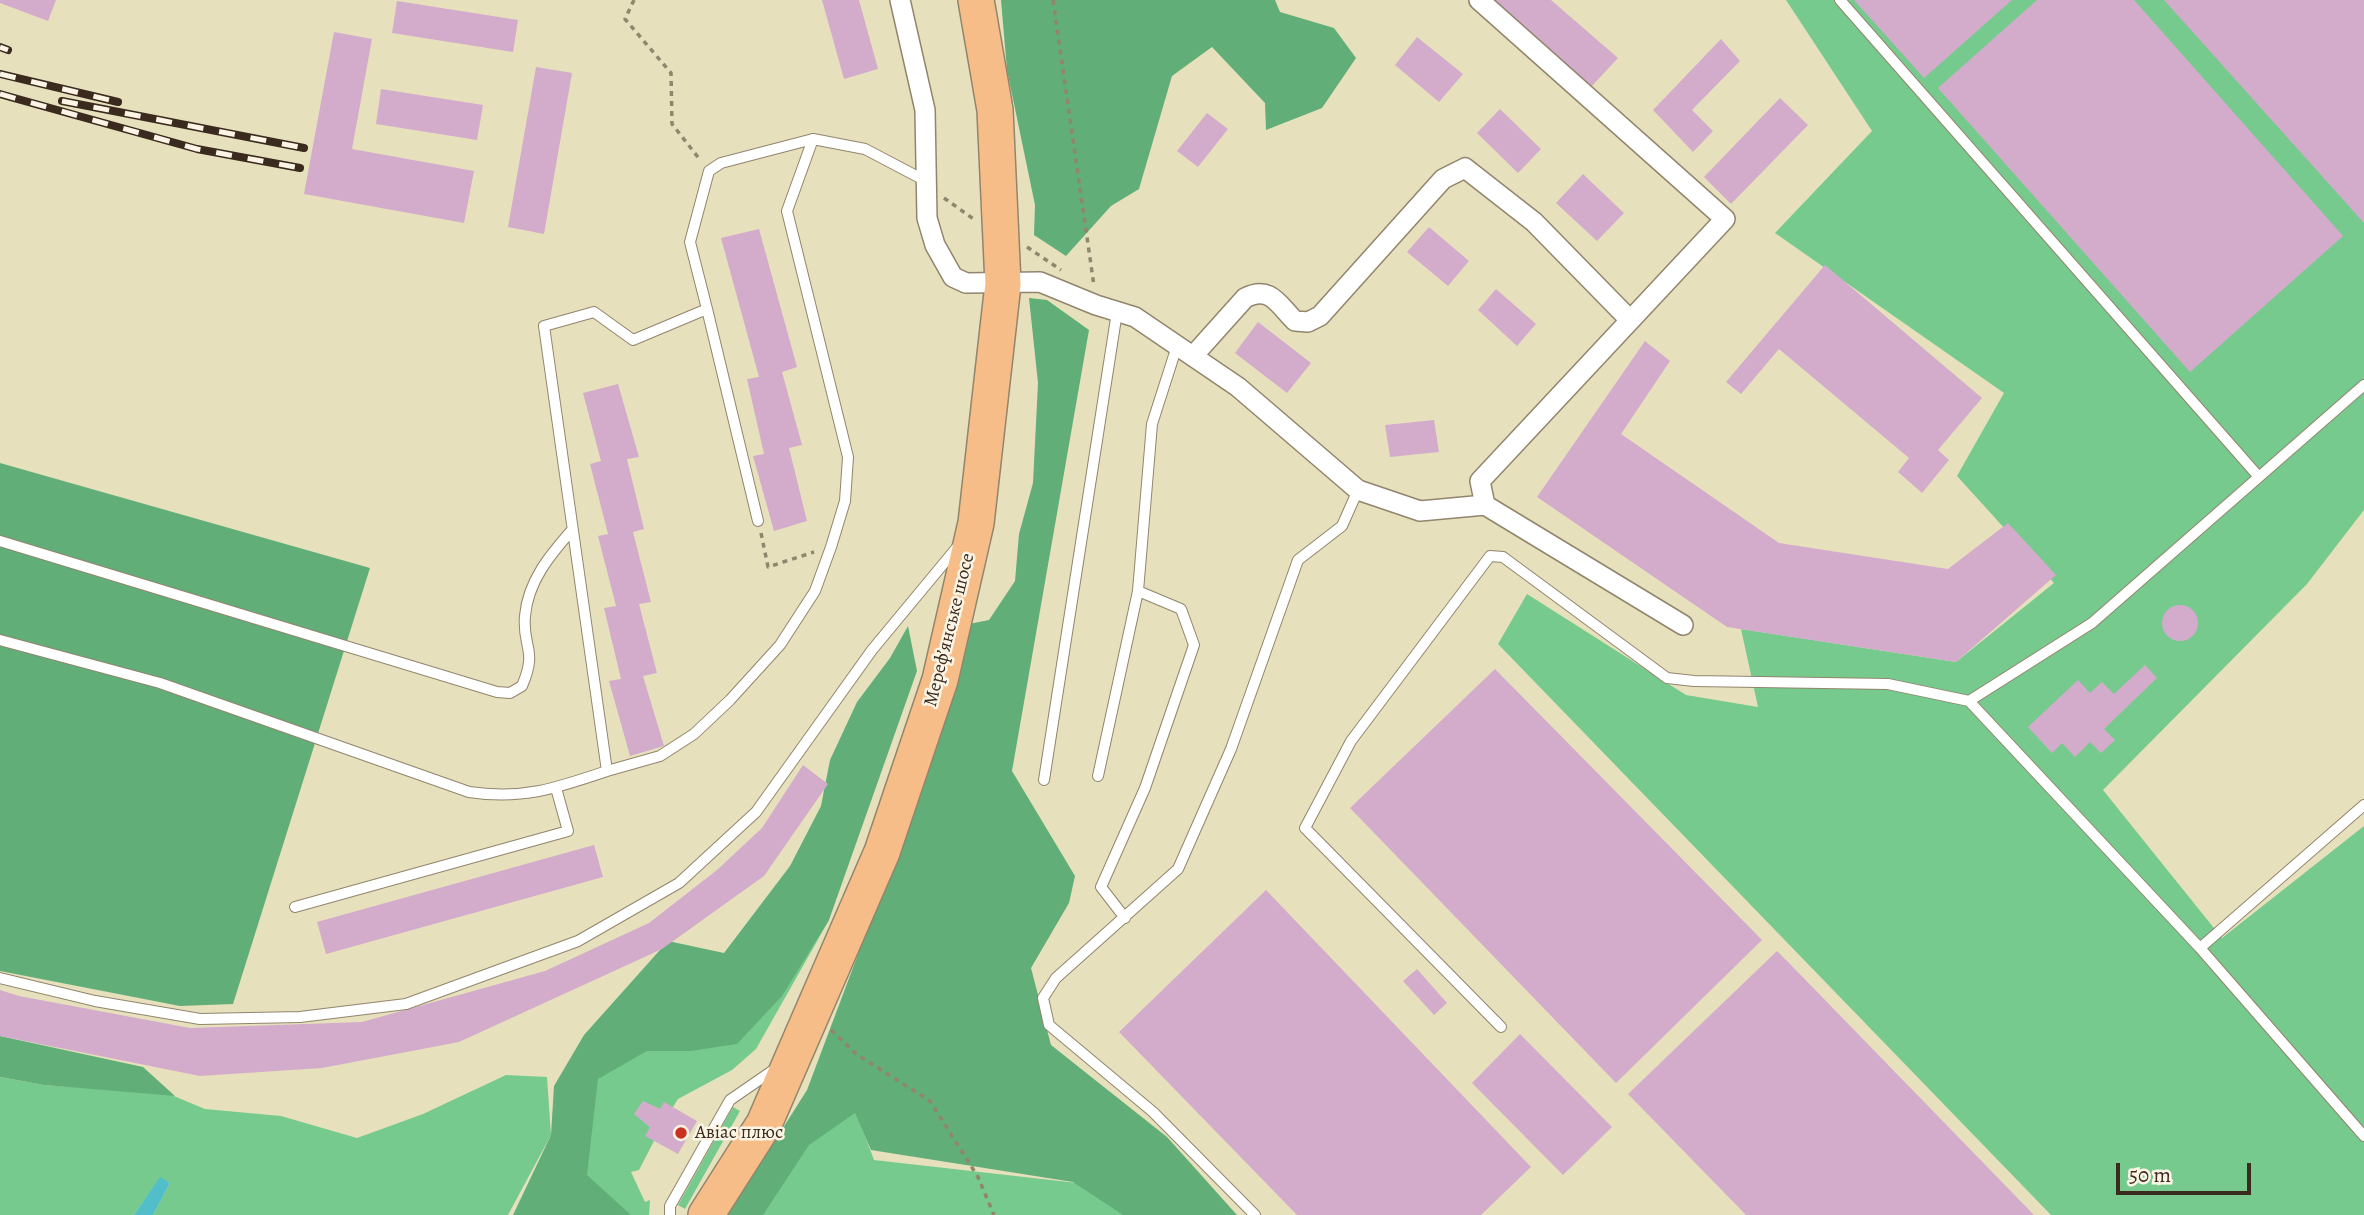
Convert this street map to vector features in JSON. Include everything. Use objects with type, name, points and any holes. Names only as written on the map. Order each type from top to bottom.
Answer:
[{"type":"highway","name":"Мереф’янське шосе","points":[[706,1215],[764,1124],[882,852],[940,680],[976,523],[1003,284],[995,110],[976,0]]},
{"type":"street","points":[[900,0],[925,110],[924,180],[927,218],[935,245],[953,277],[966,283],[1040,282],[1096,305],[1135,317],[1238,387],[1358,490],[1420,511],[1485,505],[1683,625]]},
{"type":"street","points":[[1479,0],[1725,219],[1480,481],[1485,505]]},
{"type":"street","points":[[1185,351],[1245,298],[1257,292],[1269,295],[1295,321],[1308,322],[1320,316],[1443,179],[1465,168],[1534,222],[1630,320]]},
{"type":"lane","points":[[1840,0],[2259,477]]},
{"type":"lane","points":[[0,640],[160,683],[469,792],[500,797],[532,794],[660,756],[694,734],[730,700],[780,645],[815,591],[845,501],[848,457],[787,211],[813,139]]},
{"type":"lane","points":[[758,520],[691,242],[709,171],[722,163],[813,139],[864,149],[924,180]]},
{"type":"lane","points":[[607,771],[544,326],[594,312],[634,340],[707,309]]},
{"type":"lane","points":[[1044,780],[1117,312]]},
{"type":"lane","points":[[1098,776],[1138,591],[1152,424],[1185,351]]},
{"type":"lane","points":[[1969,701],[2091,623],[2364,385]]},
{"type":"lane","points":[[1255,1215],[1153,1112],[1049,1025],[1042,998],[1056,978],[1178,869],[1231,749],[1298,560],[1342,526],[1358,490]]},
{"type":"lane","points":[[0,978],[95,1001],[200,1019],[300,1017],[406,1004],[578,941],[679,883],[756,812],[872,650],[976,523]]},
{"type":"lane","points":[[0,541],[497,692],[510,693],[522,686],[532,656],[525,617],[539,570],[572,530]]},
{"type":"lane","points":[[1501,1027],[1305,828],[1351,741],[1490,556],[1503,557],[1667,678],[1694,681],[1888,684],[1969,701],[2200,948],[2364,1136]]},
{"type":"lane","points":[[1125,918],[1101,887],[1144,788],[1194,645],[1181,609],[1138,591]]},
{"type":"lane","points":[[295,906],[568,831],[556,788]]},
{"type":"lane","points":[[2200,948],[2364,805]]},
{"type":"lane","points":[[670,1215],[670,1206],[730,1100],[793,1057]]},
{"type":"path","points":[[634,0],[625,19],[671,73],[672,124],[709,171]]},
{"type":"path","points":[[1053,0],[1096,305]]},
{"type":"path","points":[[924,180],[978,223]]},
{"type":"path","points":[[758,520],[768,567],[831,547]]},
{"type":"path","points":[[812,1013],[856,1054],[930,1101],[978,1177],[994,1215]]},
{"type":"green space","points":[[1001,0],[1275,0],[1280,12],[1334,28],[1356,58],[1322,108],[1266,130],[1265,103],[1212,47],[1172,76],[1139,189],[1111,206],[1066,256],[1034,235],[1035,205],[1007,70]]},
{"type":"green space","points":[[1786,0],[2364,0],[2364,510],[2307,584],[2103,790],[2222,938],[2364,826],[2364,1215],[2051,1215],[1498,644],[1527,594],[1686,695],[1758,707],[1741,629],[1956,662],[2054,583],[1957,476],[2004,393],[1775,233],[1872,131]]},
{"type":"green space","points":[[1029,298],[1047,300],[1089,330],[1012,771],[1075,876],[1069,903],[1031,968],[1051,1045],[1167,1137],[1237,1215],[1123,1215],[1073,1182],[871,1150],[855,1113],[809,1145],[763,1215],[728,1215],[807,1090],[892,864],[964,625],[989,620],[1015,581],[1019,534],[1033,483],[1038,383]]},
{"type":"green space","points":[[0,463],[370,568],[233,1004],[180,1006],[0,971]]},
{"type":"green space","points":[[908,626],[917,671],[829,920],[782,996],[737,1044],[691,1051],[647,1051],[598,1079],[587,1175],[631,1215],[513,1215],[551,1135],[554,1086],[584,1035],[668,941],[724,953],[790,866],[821,806],[830,760],[857,702],[890,658]]},
{"type":"green space","points":[[829,920],[756,1049],[732,1070],[678,1099],[673,1107],[660,1109],[648,1104],[635,1114],[650,1127],[654,1141],[639,1170],[631,1172],[645,1202],[650,1200],[649,1215],[583,1215],[566,1116],[603,1053],[721,1031]]},
{"type":"green space","points":[[0,1036],[143,1067],[175,1096],[44,1085],[0,1077]]},
{"type":"green space","points":[[506,1075],[547,1077],[551,1135],[508,1215],[153,1215],[170,1183],[160,1178],[134,1215],[0,1215],[0,1077],[44,1085],[169,1094],[205,1109],[281,1116],[357,1138],[423,1114]]},
{"type":"green space","points":[[853,1104],[874,1160],[1104,1186],[1144,1215],[756,1215],[799,1136]]},
{"type":"green space","points":[[733,1107],[740,1111],[685,1209],[678,1205]]},
{"type":"water","points":[[160,1177],[170,1183],[153,1215],[134,1215]]},
{"type":"building","points":[[0,0],[56,0],[48,21],[0,3]]},
{"type":"building","points":[[822,0],[859,0],[878,69],[844,79]]},
{"type":"building","points":[[1491,0],[1551,0],[1618,58],[1591,87]]},
{"type":"building","points":[[1854,0],[2012,0],[1924,78]]},
{"type":"building","points":[[2037,0],[2134,0],[2343,236],[2190,372],[1938,88]]},
{"type":"building","points":[[2164,0],[2364,0],[2364,223]]},
{"type":"building","points":[[397,1],[518,20],[513,52],[392,33]]},
{"type":"building","points":[[334,32],[372,39],[352,149],[474,171],[464,223],[304,194]]},
{"type":"building","points":[[1417,37],[1463,74],[1439,102],[1395,65]]},
{"type":"building","points":[[1721,39],[1740,61],[1692,110],[1713,131],[1693,152],[1653,110]]},
{"type":"building","points":[[536,67],[572,73],[544,234],[508,227]]},
{"type":"building","points":[[381,89],[483,105],[477,140],[376,124]]},
{"type":"building","points":[[1780,98],[1808,125],[1731,204],[1704,177]]},
{"type":"building","points":[[1500,109],[1541,149],[1518,173],[1477,133]]},
{"type":"building","points":[[1207,113],[1228,129],[1198,167],[1177,151]]},
{"type":"building","points":[[1583,174],[1624,213],[1597,241],[1556,203]]},
{"type":"building","points":[[1429,227],[1469,261],[1448,286],[1407,252]]},
{"type":"building","points":[[759,229],[797,367],[782,372],[802,445],[789,448],[807,521],[774,531],[753,456],[764,454],[747,379],[759,377],[721,238]]},
{"type":"building","points":[[1825,265],[1982,398],[1938,450],[1949,460],[1922,493],[1898,472],[1909,458],[1779,349],[1741,394],[1726,382]]},
{"type":"building","points":[[1496,289],[1536,324],[1517,346],[1478,310]]},
{"type":"building","points":[[1258,322],[1311,363],[1287,393],[1235,353]]},
{"type":"building","points":[[1645,341],[1670,361],[1621,434],[1779,543],[1948,569],[2008,523],[2056,575],[1956,662],[1727,627],[1537,497]]},
{"type":"building","points":[[618,384],[639,457],[627,459],[644,529],[633,532],[651,602],[639,604],[657,673],[643,676],[664,746],[630,756],[609,681],[621,679],[604,608],[616,606],[598,536],[608,534],[590,464],[601,461],[583,393]]},
{"type":"building","points":[[1434,420],[1439,452],[1390,457],[1385,425]]},
{"type":"building","points":[[2180,605],[2193,610],[2198,623],[2193,636],[2180,641],[2167,636],[2162,623],[2167,610]]},
{"type":"building","points":[[2145,665],[2157,678],[2104,729],[2115,740],[2101,753],[2090,742],[2075,757],[2062,743],[2052,753],[2028,727],[2078,680],[2090,693],[2102,682],[2114,694]]},
{"type":"building","points":[[1495,669],[1762,940],[1616,1083],[1350,808]]},
{"type":"building","points":[[803,765],[828,784],[764,876],[662,949],[459,1042],[322,1068],[200,1076],[0,1036],[0,990],[19,996],[190,1028],[362,1022],[545,971],[649,923],[717,870],[762,828]]},
{"type":"building","points":[[594,845],[603,877],[326,954],[317,922]]},
{"type":"building","points":[[1266,890],[1531,1167],[1481,1215],[1297,1215],[1119,1032]]},
{"type":"building","points":[[1777,951],[2034,1215],[1746,1215],[1628,1094]]},
{"type":"building","points":[[1417,969],[1447,1003],[1434,1015],[1403,981]]},
{"type":"building","points":[[1520,1034],[1612,1127],[1563,1175],[1472,1083]]},
{"type":"building","points":[[643,1101],[660,1109],[664,1102],[697,1121],[678,1154],[645,1136],[650,1127],[634,1114]]},
{"type":"railway","points":[[0,47],[8,50]]},
{"type":"railway","points":[[0,74],[118,102]]},
{"type":"railway","points":[[0,94],[197,149],[300,168]]},
{"type":"railway","points":[[62,101],[304,148]]},
{"type":"place","name":"Авіас плюс","points":[[681,1133]]}]
